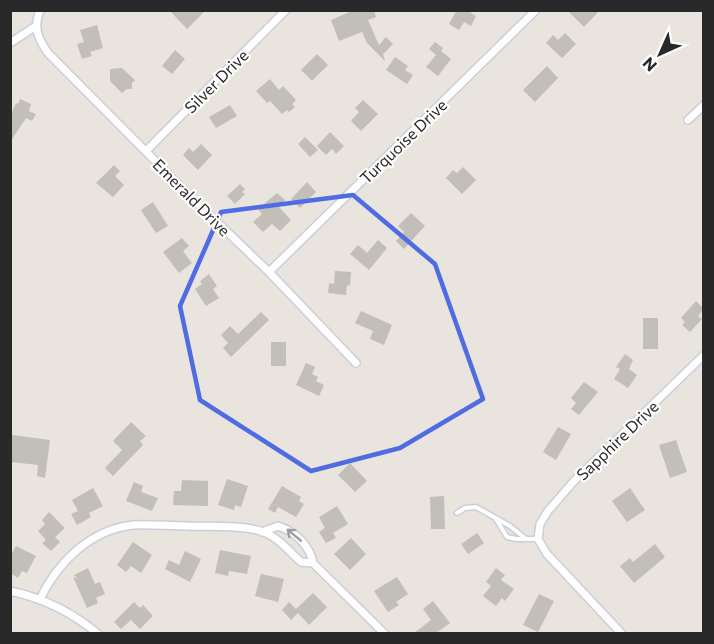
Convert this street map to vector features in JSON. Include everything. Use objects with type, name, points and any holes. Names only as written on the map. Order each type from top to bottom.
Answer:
[{"type":"street","points":[[10,43],[36,26],[40,10]]},
{"type":"street","name":"Silver Drive","points":[[146,151],[286,10]]},
{"type":"street","name":"Turquoise Drive","points":[[269,272],[536,10]]},
{"type":"street","name":"Emerald Drive","points":[[36,26],[41,43],[48,53],[269,272],[356,363]]},
{"type":"street","points":[[688,120],[704,105]]},
{"type":"street","name":"Sapphire Drive","points":[[538,535],[543,517],[563,492],[704,355]]},
{"type":"street","points":[[40,599],[49,580],[68,556],[90,540],[117,529],[153,525],[217,527],[262,532],[289,549],[301,562],[313,563],[385,633]]},
{"type":"street","points":[[262,532],[278,526],[286,528],[312,552],[313,563]]},
{"type":"street","points":[[538,535],[548,554],[622,633]]},
{"type":"street","points":[[10,591],[40,599],[77,618],[98,633]]},
{"type":"lane","points":[[457,513],[465,508],[476,507],[525,538]]},
{"type":"lane","points":[[495,518],[507,537],[516,539],[538,535]]},
{"type":"highlighted area","points":[[353,195],[435,264],[483,399],[400,448],[311,471],[200,400],[180,306],[221,212]]},
{"type":"building","points":[[169,10],[206,10],[187,29]]},
{"type":"building","points":[[354,10],[374,10],[376,17],[368,20],[379,45],[386,37],[393,44],[383,54],[385,61],[367,43],[362,32],[339,41],[331,20]]},
{"type":"building","points":[[457,10],[466,10],[476,16],[471,26],[464,22],[459,30],[449,24]]},
{"type":"building","points":[[567,10],[600,10],[584,27]]},
{"type":"building","points":[[97,25],[103,48],[90,52],[92,56],[82,59],[77,44],[84,42],[80,30]]},
{"type":"building","points":[[565,33],[576,44],[562,58],[546,43],[553,35],[558,40]]},
{"type":"building","points":[[435,42],[451,59],[438,76],[426,67],[436,55],[429,49]]},
{"type":"building","points":[[175,50],[185,59],[172,74],[162,66]]},
{"type":"building","points":[[317,54],[328,65],[312,81],[301,70]]},
{"type":"building","points":[[395,57],[408,66],[405,70],[413,75],[407,84],[386,70]]},
{"type":"building","points":[[547,66],[558,78],[535,102],[523,90]]},
{"type":"building","points":[[122,68],[135,80],[132,83],[132,89],[127,89],[122,93],[110,81],[110,69]]},
{"type":"building","points":[[270,79],[279,90],[283,86],[296,100],[292,104],[295,107],[289,112],[287,110],[282,114],[256,91]]},
{"type":"building","points":[[20,99],[31,104],[29,111],[36,114],[32,121],[26,118],[10,142],[10,117]]},
{"type":"building","points":[[363,100],[378,114],[361,131],[351,121],[359,112],[355,108]]},
{"type":"building","points":[[230,105],[237,116],[216,128],[209,117]]},
{"type":"building","points":[[330,132],[344,146],[336,154],[332,149],[326,155],[317,146]]},
{"type":"building","points":[[305,137],[318,150],[310,157],[298,144]]},
{"type":"building","points":[[201,144],[212,155],[198,170],[183,155],[189,148],[193,152]]},
{"type":"building","points":[[114,165],[120,171],[115,176],[124,185],[113,197],[96,183]]},
{"type":"building","points":[[463,167],[476,180],[462,194],[446,178],[453,170],[457,173]]},
{"type":"building","points":[[307,182],[316,192],[300,208],[291,199]]},
{"type":"building","points":[[240,184],[245,189],[242,192],[245,194],[235,204],[227,196]]},
{"type":"building","points":[[277,193],[285,200],[279,207],[291,220],[280,231],[272,224],[263,232],[253,222],[262,214],[258,209]]},
{"type":"building","points":[[153,202],[168,226],[156,233],[141,210]]},
{"type":"building","points":[[411,213],[425,226],[404,249],[396,241],[404,232],[398,226]]},
{"type":"building","points":[[182,238],[189,246],[183,251],[192,263],[179,273],[163,252]]},
{"type":"building","points":[[378,240],[387,248],[369,270],[350,254],[358,245],[367,253]]},
{"type":"building","points":[[335,271],[351,272],[350,286],[347,285],[346,295],[328,293],[329,283],[334,284]]},
{"type":"building","points":[[209,274],[217,286],[213,289],[219,298],[206,306],[195,289],[202,284],[200,281]]},
{"type":"building","points":[[696,301],[704,309],[698,316],[702,319],[690,332],[682,325],[685,322],[681,318]]},
{"type":"building","points":[[361,311],[392,325],[384,345],[370,339],[373,331],[355,323]]},
{"type":"building","points":[[261,312],[269,320],[231,357],[223,348],[228,343],[221,335],[230,326],[238,334]]},
{"type":"building","points":[[643,318],[658,318],[658,349],[643,349]]},
{"type":"building","points":[[271,342],[286,342],[286,366],[271,366]]},
{"type":"building","points":[[625,354],[633,360],[629,369],[637,375],[628,388],[614,379],[620,369],[616,367]]},
{"type":"building","points":[[306,363],[315,367],[312,374],[318,377],[316,381],[324,385],[319,396],[296,385]]},
{"type":"building","points":[[584,382],[598,392],[579,415],[571,409],[576,403],[571,398]]},
{"type":"building","points":[[131,422],[146,436],[140,441],[143,445],[113,476],[105,468],[122,450],[113,441]]},
{"type":"building","points":[[558,427],[571,434],[556,460],[543,452]]},
{"type":"building","points":[[12,435],[50,440],[45,478],[37,476],[38,465],[10,462]]},
{"type":"building","points":[[676,440],[687,472],[670,478],[659,445]]},
{"type":"building","points":[[350,463],[367,481],[355,492],[338,475]]},
{"type":"building","points":[[227,479],[248,486],[241,507],[235,505],[234,510],[218,505]]},
{"type":"building","points":[[182,480],[208,481],[208,506],[173,505],[174,491],[181,491]]},
{"type":"building","points":[[134,482],[143,486],[141,492],[158,498],[152,511],[126,501]]},
{"type":"building","points":[[282,486],[301,497],[299,501],[304,504],[296,517],[278,507],[275,513],[268,509]]},
{"type":"building","points":[[93,488],[103,506],[89,513],[91,517],[77,525],[71,514],[78,511],[72,500]]},
{"type":"building","points":[[630,488],[645,510],[627,522],[612,501]]},
{"type":"building","points":[[444,496],[445,529],[431,529],[430,497]]},
{"type":"building","points":[[337,506],[348,524],[333,533],[336,538],[326,543],[319,532],[325,528],[319,517]]},
{"type":"building","points":[[49,512],[65,528],[55,537],[60,542],[51,551],[42,543],[46,540],[38,531],[45,524],[42,520]]},
{"type":"building","points":[[477,533],[484,543],[468,554],[461,544]]},
{"type":"building","points":[[351,538],[366,554],[350,570],[334,554]]},
{"type":"building","points":[[133,542],[152,555],[141,573],[131,566],[126,572],[117,565]]},
{"type":"building","points":[[655,544],[665,557],[634,583],[620,566],[630,558],[633,562]]},
{"type":"building","points":[[16,546],[36,556],[27,573],[22,571],[18,578],[10,573],[10,557]]},
{"type":"building","points":[[220,550],[251,556],[247,574],[229,571],[228,576],[215,573]]},
{"type":"building","points":[[185,551],[201,559],[190,582],[165,569],[169,560],[179,565]]},
{"type":"building","points":[[88,568],[95,584],[100,582],[105,594],[96,598],[98,603],[87,608],[73,577],[78,579],[74,575]]},
{"type":"building","points":[[496,568],[505,575],[501,580],[514,589],[505,601],[502,598],[496,606],[483,596],[491,586],[486,582]]},
{"type":"building","points":[[261,574],[284,579],[278,602],[255,596]]},
{"type":"building","points":[[397,577],[408,594],[396,602],[399,605],[388,612],[374,591]]},
{"type":"building","points":[[313,593],[327,607],[309,625],[298,613],[291,620],[282,610],[289,602],[296,609]]},
{"type":"building","points":[[539,594],[554,601],[538,632],[523,625]]},
{"type":"building","points":[[433,601],[450,623],[436,633],[414,633],[431,620],[423,609]]},
{"type":"building","points":[[134,602],[140,608],[143,605],[153,616],[140,629],[131,620],[121,629],[114,622]]}]
